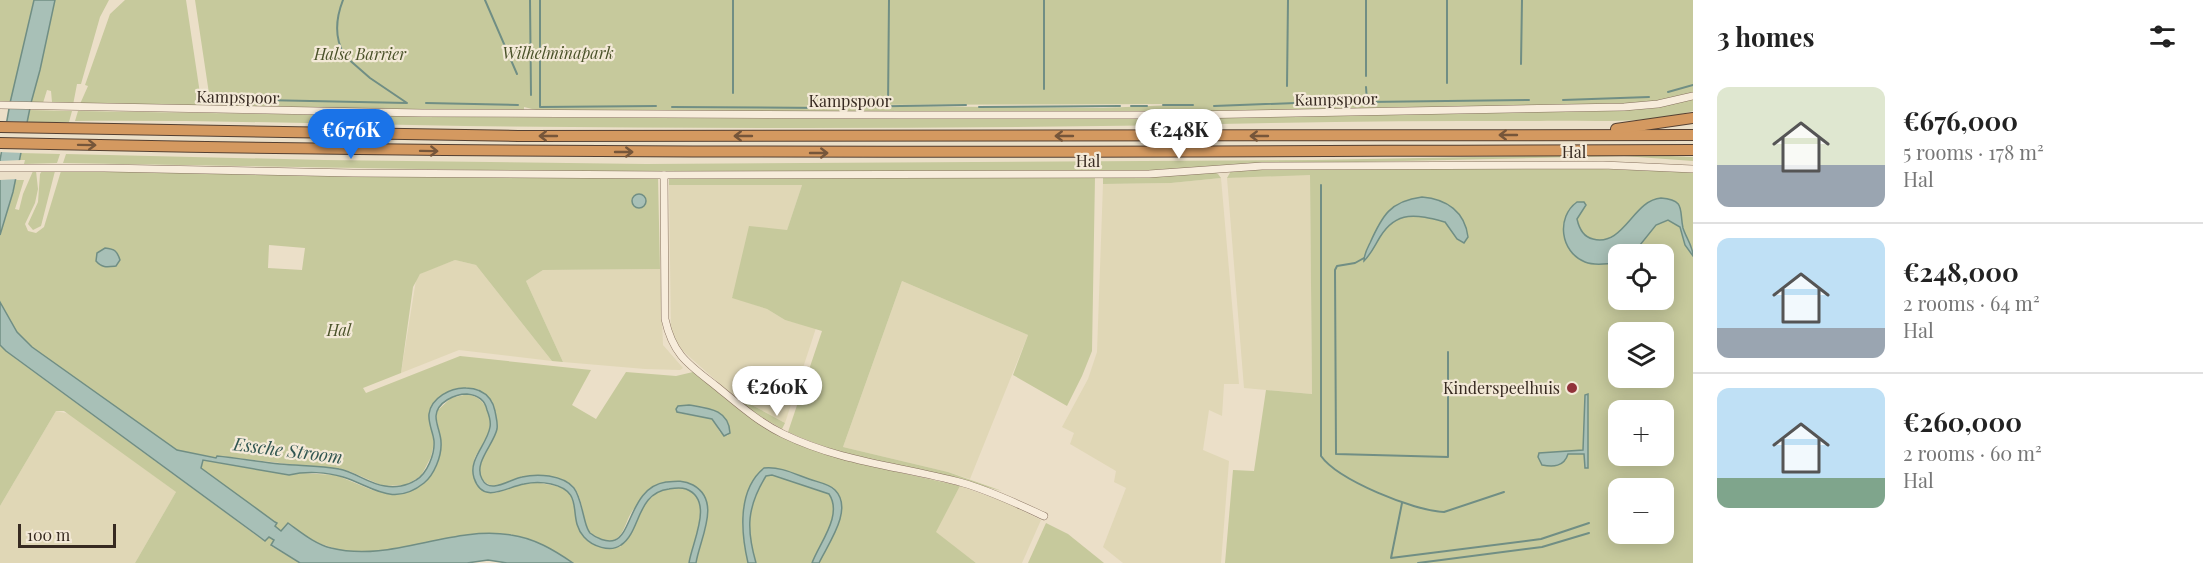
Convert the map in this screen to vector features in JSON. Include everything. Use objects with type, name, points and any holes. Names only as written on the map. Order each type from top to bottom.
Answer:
[{"type":"highway","points":[[1566,135],[1648,126],[1693,118]]},
{"type":"highway","points":[[0,127],[518,136],[1693,135]]},
{"type":"highway","points":[[0,143],[273,149],[726,153],[1693,150]]},
{"type":"street","name":"Kampspoor","points":[[3,106],[422,113],[1189,115],[1624,107],[1658,104],[1693,96]]},
{"type":"street","name":"Hal","points":[[0,168],[664,175],[1149,174],[1262,166],[1592,165],[1693,168]]},
{"type":"street","points":[[664,175],[665,319],[669,337],[676,351],[692,367],[749,413],[783,434],[854,460],[974,486],[1044,516]]},
{"type":"shaded area","points":[[34,0],[55,0],[13,192],[0,235],[0,160],[10,103]]},
{"type":"shaded area","points":[[1310,175],[1312,394],[1244,388],[1227,178]]},
{"type":"shaded area","points":[[1221,178],[1239,384],[1224,384],[1222,416],[1209,410],[1203,450],[1229,461],[1221,563],[1123,563],[1103,547],[1126,488],[1114,482],[1116,471],[1070,444],[1074,433],[1062,427],[1088,379],[1097,352],[1103,184],[1171,183]]},
{"type":"shaded area","points":[[669,185],[802,185],[787,230],[732,297],[767,309],[785,320],[816,328],[785,423],[729,392],[675,344],[671,333]]},
{"type":"shaded area","points":[[639,194],[644,196],[646,201],[644,206],[639,208],[634,206],[632,201],[634,196]]},
{"type":"shaded area","points":[[1422,197],[1447,204],[1459,214],[1468,237],[1464,243],[1457,239],[1445,222],[1426,217],[1409,216],[1401,218],[1387,228],[1364,261],[1374,233],[1388,211],[1402,202]]},
{"type":"shaded area","points":[[1661,198],[1678,204],[1683,228],[1693,256],[1685,245],[1680,227],[1668,220],[1656,225],[1641,244],[1608,244],[1608,264],[1585,262],[1570,251],[1566,243],[1564,225],[1570,208],[1577,202],[1584,202],[1586,205],[1577,219],[1582,232],[1590,238],[1604,240],[1621,230],[1643,206]]},
{"type":"shaded area","points":[[105,248],[118,254],[120,260],[116,266],[100,265],[96,261],[97,253]]},
{"type":"shaded area","points":[[455,260],[476,265],[552,361],[459,350],[401,373],[416,280],[420,274]]},
{"type":"shaded area","points":[[660,269],[663,345],[683,368],[680,370],[563,362],[526,281],[543,270]]},
{"type":"shaded area","points":[[902,281],[1028,335],[970,479],[843,447]]},
{"type":"shaded area","points":[[0,302],[17,332],[32,347],[177,450],[216,458],[217,456],[332,468],[379,485],[393,487],[405,485],[420,477],[432,457],[434,441],[429,414],[434,403],[438,398],[454,389],[470,388],[480,391],[493,403],[497,424],[495,435],[480,467],[482,479],[486,484],[495,486],[536,475],[566,481],[576,491],[590,533],[609,541],[621,536],[639,501],[654,486],[673,481],[690,483],[702,492],[708,510],[696,563],[689,563],[700,522],[699,502],[695,494],[686,489],[669,489],[658,492],[650,498],[627,539],[621,545],[612,548],[596,546],[584,537],[576,521],[573,499],[562,488],[548,483],[527,483],[496,492],[483,491],[474,478],[473,471],[476,458],[488,434],[490,421],[486,406],[482,401],[467,394],[452,397],[437,411],[441,447],[437,465],[424,483],[402,494],[383,493],[343,477],[323,473],[289,475],[203,460],[201,468],[277,523],[275,526],[281,531],[288,523],[314,541],[331,548],[376,551],[488,533],[528,539],[551,549],[573,563],[507,563],[488,560],[467,563],[300,563],[271,545],[274,540],[269,537],[265,541],[6,351],[0,345]]},
{"type":"shaded area","points":[[1588,394],[1588,468],[1585,468],[1584,454],[1568,454],[1558,465],[1542,465],[1538,457],[1539,453],[1583,450],[1585,395]]},
{"type":"shaded area","points":[[689,405],[710,409],[721,414],[729,425],[730,433],[724,436],[712,419],[677,412],[678,406]]},
{"type":"shaded area","points":[[56,411],[70,414],[176,492],[135,563],[0,563],[0,506]]},
{"type":"shaded area","points":[[764,468],[781,469],[827,485],[835,490],[840,498],[841,516],[819,563],[812,563],[832,520],[833,502],[829,494],[772,475],[766,476],[752,508],[750,528],[756,563],[748,563],[743,526],[745,500],[755,477]]},
{"type":"shaded area","points":[[960,486],[1007,503],[1041,520],[1022,563],[976,563],[935,532]]},
{"type":"green space","points":[[0,0],[34,0],[10,103],[0,102]]},
{"type":"green space","points":[[55,0],[109,0],[100,17],[81,84],[77,84],[73,105],[55,104],[52,102],[51,91],[47,90],[43,103],[31,103]]},
{"type":"green space","points":[[125,0],[186,0],[202,107],[80,104],[88,86],[85,85],[110,14]]},
{"type":"green space","name":"Wilhelminapark","points":[[195,0],[1693,0],[1693,93],[1645,104],[1274,112],[544,112],[524,107],[524,112],[211,107]],"holes":[[[1195,104],[1103,108],[789,105]]]},
{"type":"green space","points":[[1693,98],[1693,111],[1655,118],[1617,121],[1371,121],[768,128],[75,121],[78,111],[469,117],[869,119],[1605,111],[1657,108]]},
{"type":"green space","points":[[29,110],[72,111],[69,122],[27,122]]},
{"type":"green space","points":[[20,153],[60,154],[57,163],[24,164],[25,160],[19,160]]},
{"type":"green space","points":[[66,154],[646,164],[1313,160],[1624,154],[1693,157],[1693,161],[1624,156],[1313,163],[1157,170],[533,171],[63,163]]},
{"type":"green space","points":[[1271,168],[1572,168],[1693,172],[1693,563],[1225,563],[1233,470],[1254,471],[1266,390],[1312,394],[1310,175],[1227,178],[1231,171]]},
{"type":"green space","points":[[33,171],[36,171],[38,189],[35,203],[25,224],[28,231],[36,233],[44,227],[61,171],[658,178],[660,269],[543,270],[526,281],[563,362],[552,361],[476,265],[455,260],[420,274],[413,287],[401,373],[363,388],[366,393],[460,356],[591,370],[572,405],[596,419],[626,372],[676,376],[693,372],[740,409],[820,452],[853,462],[960,486],[936,532],[976,563],[819,563],[840,517],[834,488],[773,468],[768,468],[755,482],[746,500],[742,527],[748,563],[696,563],[707,515],[707,505],[699,488],[659,483],[633,510],[620,536],[611,541],[601,539],[586,526],[578,493],[569,483],[549,477],[495,486],[487,484],[482,479],[480,467],[495,434],[497,422],[492,401],[478,389],[438,398],[432,433],[434,443],[431,457],[421,476],[406,485],[383,486],[349,471],[218,456],[216,458],[177,450],[32,347],[17,332],[0,302],[0,235],[15,180],[24,180],[15,209],[19,210]],"holes":[[[269,245],[305,248],[302,270],[268,268]],[[678,406],[705,407],[728,436],[720,432],[712,419],[679,413]]]},
{"type":"green space","points":[[42,171],[55,171],[41,226],[33,230],[28,224],[38,202]]},
{"type":"green space","points":[[1214,172],[1221,178],[1171,183],[1103,184],[1103,177]]},
{"type":"green space","points":[[1095,177],[1092,351],[1067,406],[1013,375],[1028,335],[902,281],[843,447],[948,472],[1002,491],[866,459],[813,443],[788,432],[822,331],[785,320],[767,309],[732,298],[749,226],[787,230],[802,185],[669,185],[669,179]]},
{"type":"green space","points":[[0,345],[264,541],[269,537],[275,541],[271,546],[300,563],[135,563],[176,492],[64,411],[56,411],[0,506]]},
{"type":"green space","points":[[468,394],[481,401],[490,418],[489,433],[474,460],[474,480],[496,493],[534,482],[562,487],[570,493],[583,536],[620,547],[638,514],[654,495],[664,489],[675,487],[688,490],[699,500],[701,508],[699,529],[689,563],[573,563],[545,546],[513,535],[497,533],[459,536],[380,553],[349,553],[281,531],[201,468],[203,460],[289,475],[299,473],[336,475],[372,490],[394,494],[432,473],[441,442],[436,415],[438,410],[451,398]]},
{"type":"green space","points":[[739,398],[785,423],[782,429],[748,409]]},
{"type":"green space","points":[[772,475],[830,494],[833,502],[832,520],[812,563],[756,563],[750,518],[760,487],[766,476]]},
{"type":"green space","points":[[1046,523],[1068,534],[1104,563],[1028,563]]},
{"type":"pier","points":[[4,121],[30,122],[23,153],[0,152]]},
{"type":"pier","points":[[22,160],[18,179],[0,180],[0,161]]},
{"type":"waterway","points":[[343,0],[337,27],[344,54]]},
{"type":"waterway","points":[[485,0],[517,74]]},
{"type":"waterway","points":[[530,0],[531,95]]},
{"type":"waterway","points":[[540,0],[540,107],[656,106]]},
{"type":"waterway","points":[[733,0],[733,93]]},
{"type":"waterway","points":[[888,107],[889,0]]},
{"type":"waterway","points":[[1044,0],[1044,89]]},
{"type":"waterway","points":[[1287,86],[1288,0]]},
{"type":"waterway","points":[[1366,0],[1366,76]]},
{"type":"waterway","points":[[1447,0],[1447,83]]},
{"type":"waterway","points":[[1521,64],[1522,0]]},
{"type":"waterway","points":[[262,100],[407,103],[370,78],[346,57]]},
{"type":"waterway","points":[[1668,92],[1693,85]]},
{"type":"waterway","points":[[1366,87],[1367,102],[1529,100]]},
{"type":"waterway","points":[[1563,100],[1649,97]]},
{"type":"waterway","points":[[1214,106],[1349,101]]},
{"type":"waterway","points":[[426,103],[518,105]]},
{"type":"waterway","points":[[836,107],[966,105]]},
{"type":"waterway","points":[[1163,105],[1193,105]]},
{"type":"waterway","points":[[979,107],[1120,106]]},
{"type":"waterway","points":[[1131,106],[1147,106]]},
{"type":"waterway","points":[[672,107],[824,108]]},
{"type":"waterway","points":[[1321,185],[1321,456],[1343,475],[1359,484],[1396,500],[1431,510],[1444,512],[1504,492]]},
{"type":"waterway","points":[[1364,258],[1355,263],[1337,266],[1335,270],[1336,454],[1448,457],[1448,352]]},
{"type":"waterway","points":[[1402,503],[1391,558],[1541,539],[1589,523]]},
{"type":"waterway","points":[[1418,563],[1542,547],[1589,533]]},
{"type":"place","name":"Kinderspeelhuis","points":[[1572,388]]},
{"type":"park label","name":"Halse Barrier","points":[[360,54]]},
{"type":"water label","name":"Essche Stroom","points":[[288,451]]}]
